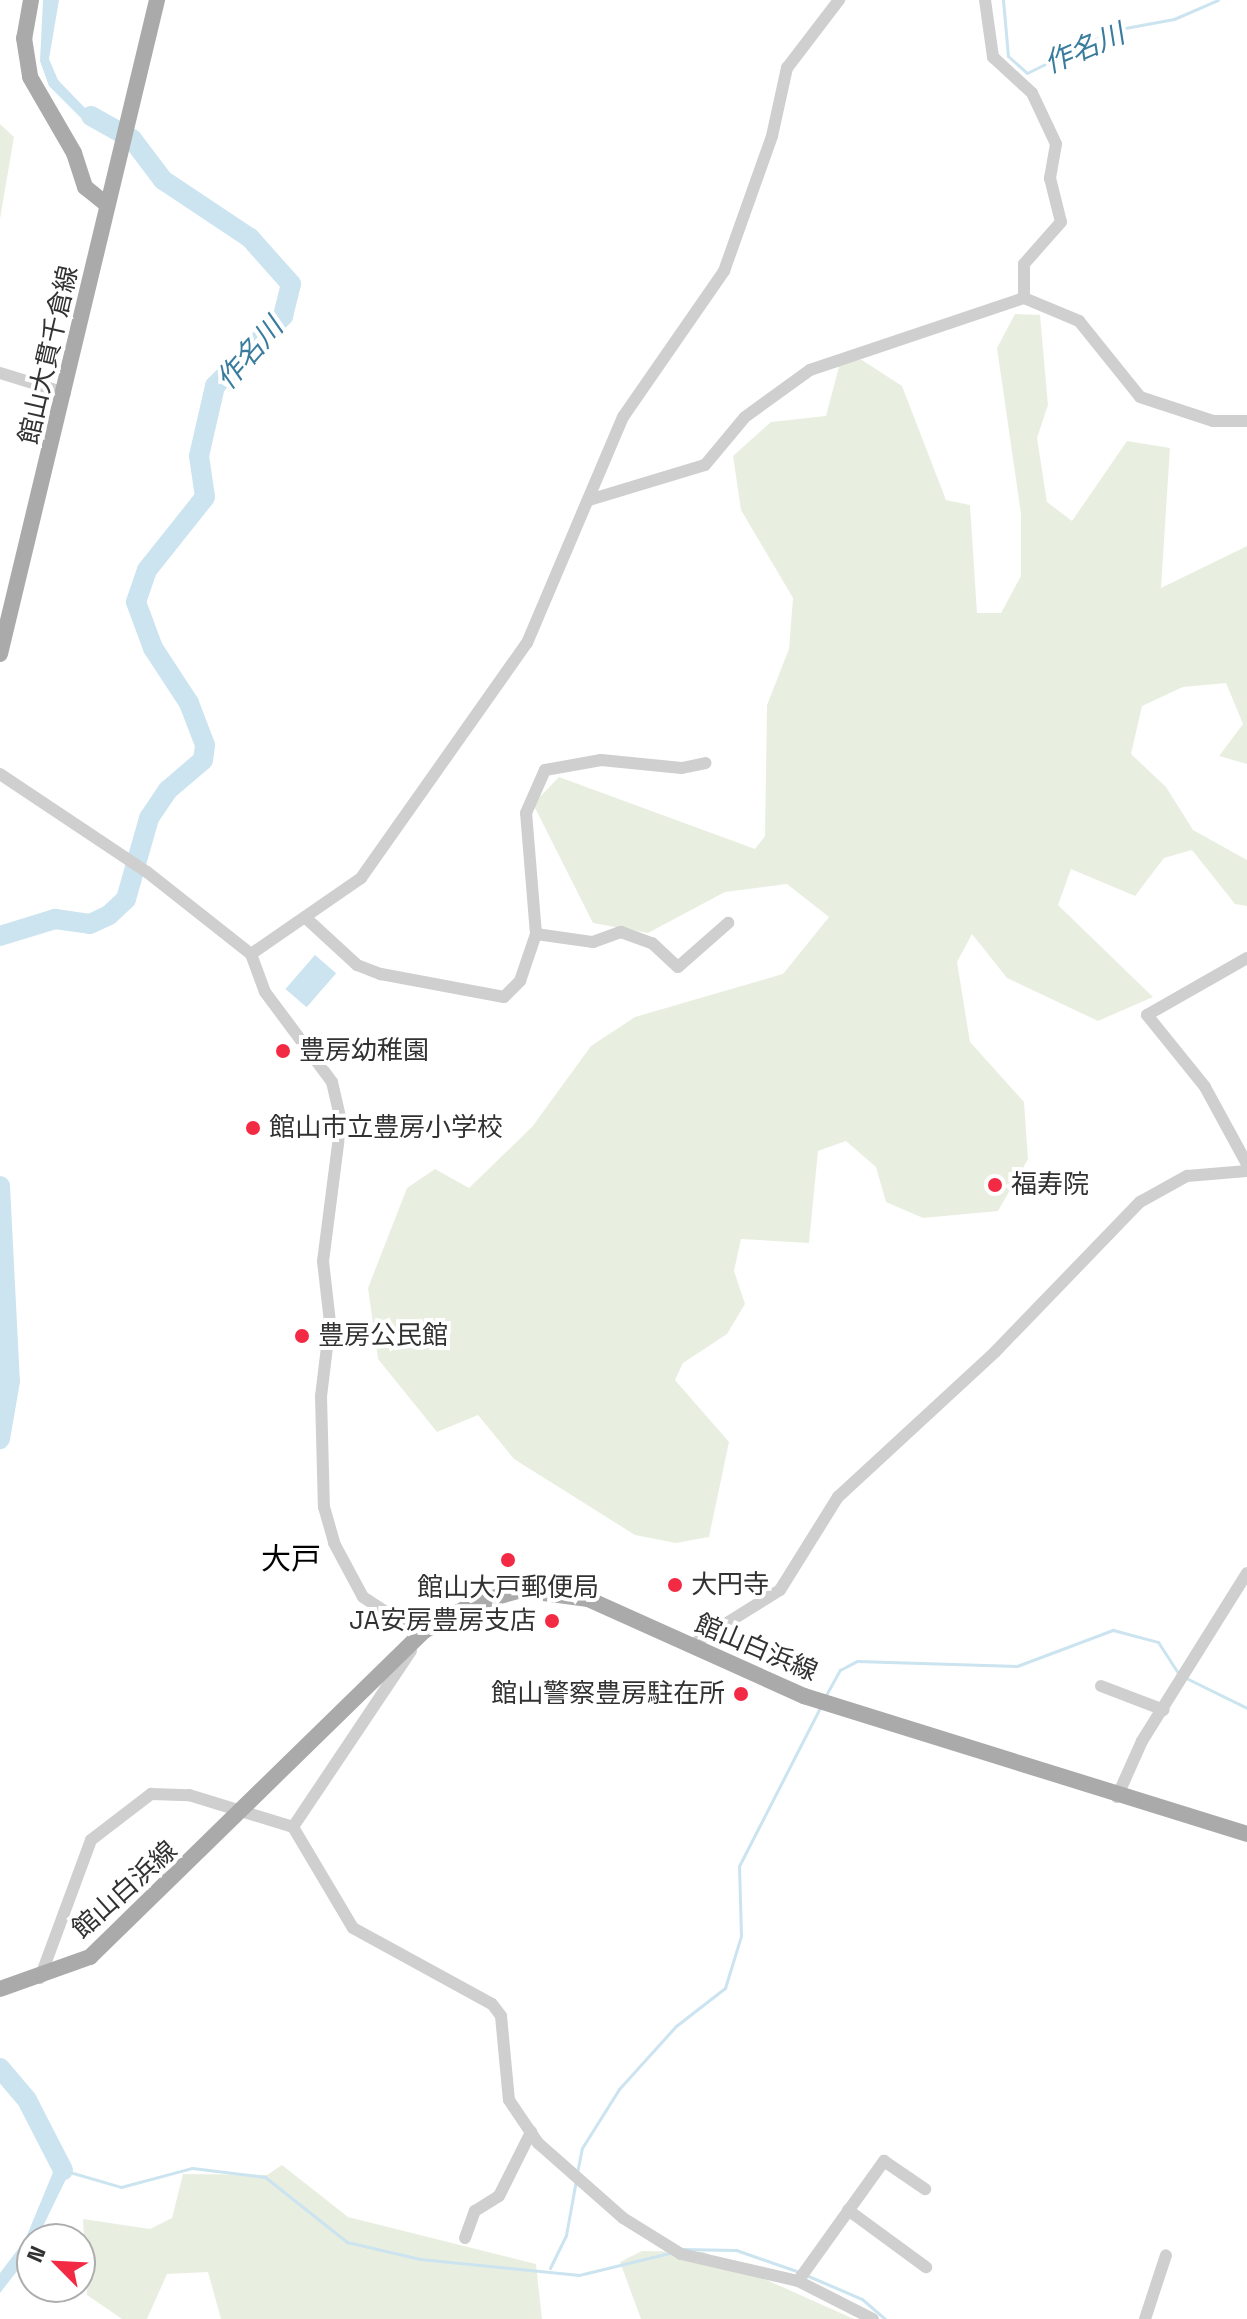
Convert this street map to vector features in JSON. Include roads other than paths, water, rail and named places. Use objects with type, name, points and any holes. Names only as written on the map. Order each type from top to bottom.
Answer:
[{"type":"main road","points":[[31,0],[24,38],[30,77],[74,153],[85,187],[107,205]]},
{"type":"main road","name":"館山大貫千倉線","points":[[0,654],[157,0]]},
{"type":"main road","name":"館山白浜線","points":[[0,1989],[39,1980],[90,1957],[126,1928],[424,1631],[475,1603],[544,1590],[588,1599],[804,1696],[1117,1797],[1247,1834]]},
{"type":"street","points":[[251,954],[307,919],[361,878],[441,772],[538,625],[623,417],[724,271],[772,136],[787,68],[839,0]]},
{"type":"street","points":[[985,0],[993,57],[1032,93],[1056,144],[1050,178],[1061,222],[1024,264],[1024,298]]},
{"type":"street","points":[[589,500],[705,465],[745,417],[810,370],[1024,298],[1079,321],[1140,397],[1213,421],[1247,421]]},
{"type":"street","points":[[0,373],[65,393]]},
{"type":"street","points":[[307,919],[357,965],[381,974],[504,997],[520,981],[536,934],[526,813],[545,770],[601,760],[682,768],[705,763]]},
{"type":"street","points":[[0,774],[147,872],[251,954],[265,992],[318,1055],[341,1106],[323,1261],[330,1322],[321,1396],[327,1519],[363,1597],[424,1631],[293,1827]]},
{"type":"street","points":[[536,934],[593,942],[621,932],[652,943],[678,967],[728,923]]},
{"type":"street","points":[[1247,958],[1147,1015],[1205,1087],[1247,1164]]},
{"type":"street","points":[[690,1646],[780,1590],[838,1497],[995,1352],[1140,1202],[1187,1176],[1247,1171]]},
{"type":"street","points":[[1117,1797],[1164,1710],[1247,1573]]},
{"type":"street","points":[[1101,1686],[1164,1710]]},
{"type":"street","points":[[39,1980],[91,1840],[151,1794],[189,1795],[293,1827],[353,1928],[492,2004],[503,2030],[504,2083],[531,2132],[565,2169],[681,2254],[800,2279],[873,2319]]},
{"type":"street","points":[[465,2238],[475,2211],[499,2196],[531,2132]]},
{"type":"street","points":[[800,2279],[884,2161],[925,2189]]},
{"type":"street","points":[[848,2210],[926,2267]]},
{"type":"street","points":[[1145,2319],[1166,2255]]},
{"type":"water","points":[[43,0],[59,0],[49,59],[58,80],[85,108],[116,124],[113,136],[80,117],[49,86],[40,61]]},
{"type":"water","points":[[315,955],[336,973],[307,1007],[285,989]]},
{"type":"water","points":[[50,2146],[68,2175],[45,2223],[32,2223],[54,2170]]},
{"type":"water","points":[[16,2252],[16,2272],[0,2293],[0,2273]]},
{"type":"waterway","name":"作名川","points":[[1003,0],[1008,56],[1027,73],[1114,30],[1174,19],[1218,0]]},
{"type":"waterway","name":"作名川","points":[[0,936],[55,919],[90,924],[109,915],[126,899],[149,818],[168,790],[203,760],[205,745],[189,703],[153,648],[136,602],[147,570],[205,497],[199,456],[215,386],[283,316],[291,284],[250,238],[163,180],[132,139],[91,116]]},
{"type":"waterway","points":[[0,1186],[10,1381],[0,1439]]},
{"type":"waterway","points":[[826,1695],[840,1670],[857,1661],[1017,1666],[1113,1630],[1158,1642],[1178,1673]]},
{"type":"waterway","points":[[1184,1677],[1247,1708]]},
{"type":"waterway","points":[[577,2173],[582,2148],[619,2089],[676,2026],[725,1988],[741,1936],[739,1866],[821,1706]]},
{"type":"waterway","points":[[0,2068],[27,2100],[63,2170]]},
{"type":"waterway","points":[[66,2171],[121,2187],[192,2168],[265,2177],[347,2242],[420,2259],[579,2275],[669,2253]]},
{"type":"waterway","points":[[550,2268],[566,2235],[576,2180]]},
{"type":"waterway","points":[[680,2249],[736,2250],[799,2272]]},
{"type":"waterway","points":[[806,2275],[862,2299],[885,2319]]},
{"type":"place","name":"豊房幼稚園","points":[[283,1051]]},
{"type":"place","name":"館山市立豊房小学校","points":[[253,1128]]},
{"type":"place","name":"福寿院","points":[[995,1185]]},
{"type":"place","name":"豊房公民館","points":[[302,1336]]},
{"type":"place","name":"館山大戸郵便局","points":[[508,1560]]},
{"type":"place","name":"大円寺","points":[[675,1585]]},
{"type":"place","name":"JA安房豊房支店","points":[[552,1621]]},
{"type":"place","name":"館山警察豊房駐在所","points":[[741,1694]]},
{"type":"district","name":"大戸","points":[[291,1559]]}]
